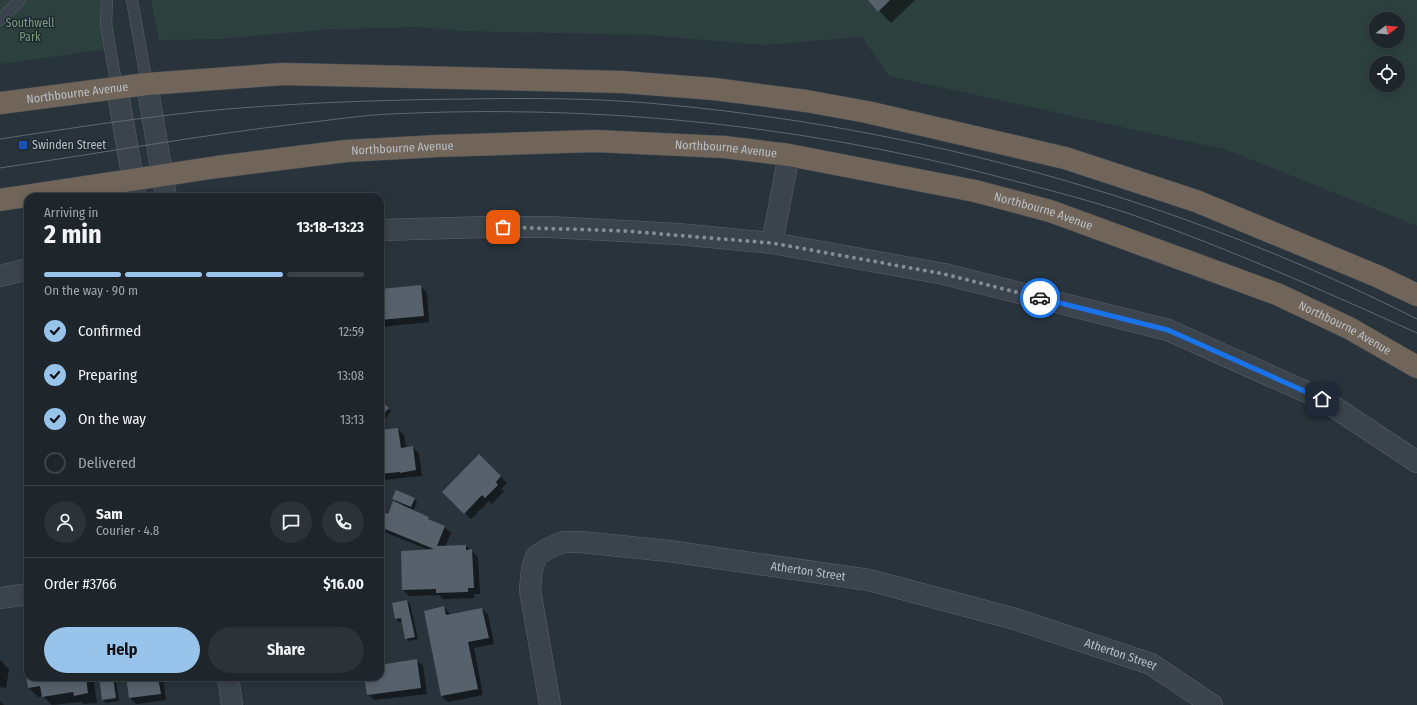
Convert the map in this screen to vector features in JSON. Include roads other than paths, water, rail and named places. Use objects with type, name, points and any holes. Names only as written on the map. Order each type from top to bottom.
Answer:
[{"type":"highway","name":"Northbourne Avenue","points":[[0,103],[148,84],[283,74],[622,82],[706,89],[806,101],[874,114],[1065,158],[1196,201],[1377,276],[1417,295]]},
{"type":"highway","name":"Northbourne Avenue","points":[[78,193],[134,188],[162,176],[346,152],[531,142],[642,142],[724,147],[789,155],[975,191],[1050,211],[1277,294],[1349,328],[1417,367]]},
{"type":"highway","name":"Northbourne Avenue","points":[[0,200],[24,198]]},
{"type":"street","points":[[148,84],[165,193]]},
{"type":"street","points":[[117,88],[134,188]]},
{"type":"street","points":[[772,243],[789,155]]},
{"type":"street","points":[[384,230],[550,227],[678,234],[772,243],[944,274],[1168,330],[1322,399],[1417,462]]},
{"type":"street","points":[[0,276],[24,270]]},
{"type":"street","name":"Atherton Street","points":[[550,705],[530,590],[532,568],[536,556],[549,548],[563,542],[581,542],[669,550],[869,580],[1015,619],[1151,664],[1212,705]]},
{"type":"street","points":[[0,598],[24,595]]},
{"type":"street","points":[[229,681],[232,705]]},
{"type":"lane","points":[[0,20],[20,0]]},
{"type":"lane","points":[[107,0],[106,25],[117,88]]},
{"type":"lane","points":[[132,0],[148,84]]},
{"type":"tram line","points":[[0,139],[195,112],[263,106],[364,101],[432,99],[580,99],[648,103],[748,114],[847,129],[946,150],[1043,174],[1139,204],[1233,237],[1326,276],[1417,319]]},
{"type":"tram line","points":[[0,168],[152,144],[358,116],[469,112],[546,112],[702,122],[779,132],[932,160],[1086,200],[1169,228],[1241,256],[1417,333]]},
{"type":"place","name":"Swinden Street","points":[[23,145]]},
{"type":"park label","name":"Southwell Park","points":[[30,30]]}]
